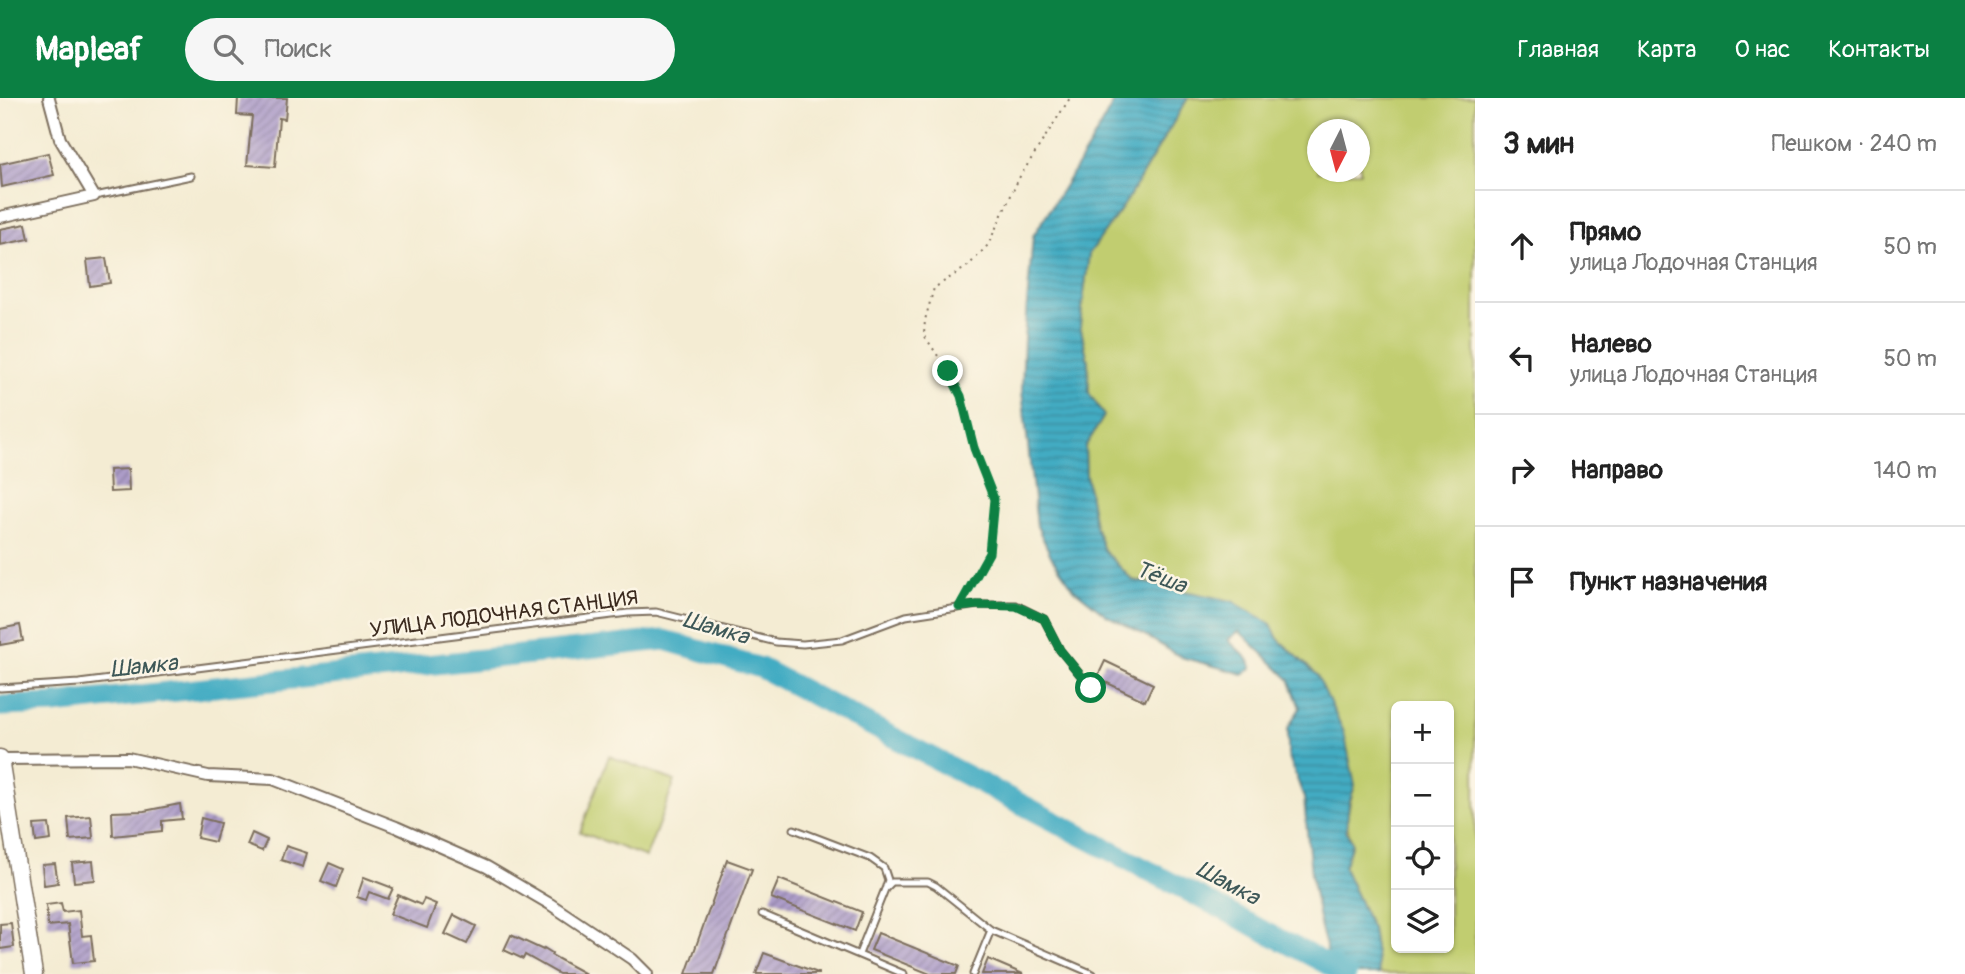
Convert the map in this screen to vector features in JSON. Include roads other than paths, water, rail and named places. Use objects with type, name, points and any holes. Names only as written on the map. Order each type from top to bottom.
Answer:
[{"type":"main road","points":[[0,759],[34,974]]},
{"type":"street","points":[[0,217],[94,196],[60,139],[49,98]]},
{"type":"street","points":[[0,759],[128,758],[208,776],[273,779],[396,827],[487,867],[550,904],[632,959],[647,974]]},
{"type":"lane","points":[[94,196],[191,176]]},
{"type":"lane","name":"УЛИЦА ЛОДОЧНАЯ СТАНЦИЯ","points":[[0,688],[79,683],[647,612],[776,642],[803,645],[842,640],[906,616],[977,605],[1016,606],[1044,619],[1060,650],[1091,688]]},
{"type":"lane","points":[[794,829],[870,858],[884,868],[888,880],[886,889],[859,954]]},
{"type":"lane","points":[[886,889],[892,882],[928,882],[991,930],[1093,974]]},
{"type":"lane","points":[[762,914],[904,974]]},
{"type":"lane","points":[[973,974],[991,930]]},
{"type":"water","points":[[1116,98],[1188,98],[1124,205],[1089,254],[1080,325],[1088,361],[1089,393],[1104,416],[1085,447],[1086,475],[1095,526],[1104,550],[1132,580],[1232,601],[1271,624],[1278,639],[1317,675],[1344,732],[1355,785],[1349,803],[1346,831],[1352,842],[1344,868],[1372,929],[1379,974],[1328,974],[1330,961],[1311,874],[1304,798],[1288,754],[1288,728],[1300,708],[1289,679],[1239,631],[1228,640],[1248,659],[1252,668],[1243,674],[1181,657],[1106,615],[1074,589],[1052,558],[1037,526],[1022,391],[1033,236]]},
{"type":"waterway","name":"Шамка","points":[[0,706],[53,704],[664,640],[761,668],[1346,974]]},
{"type":"water label","name":"Тёша","points":[[1161,577]]}]
